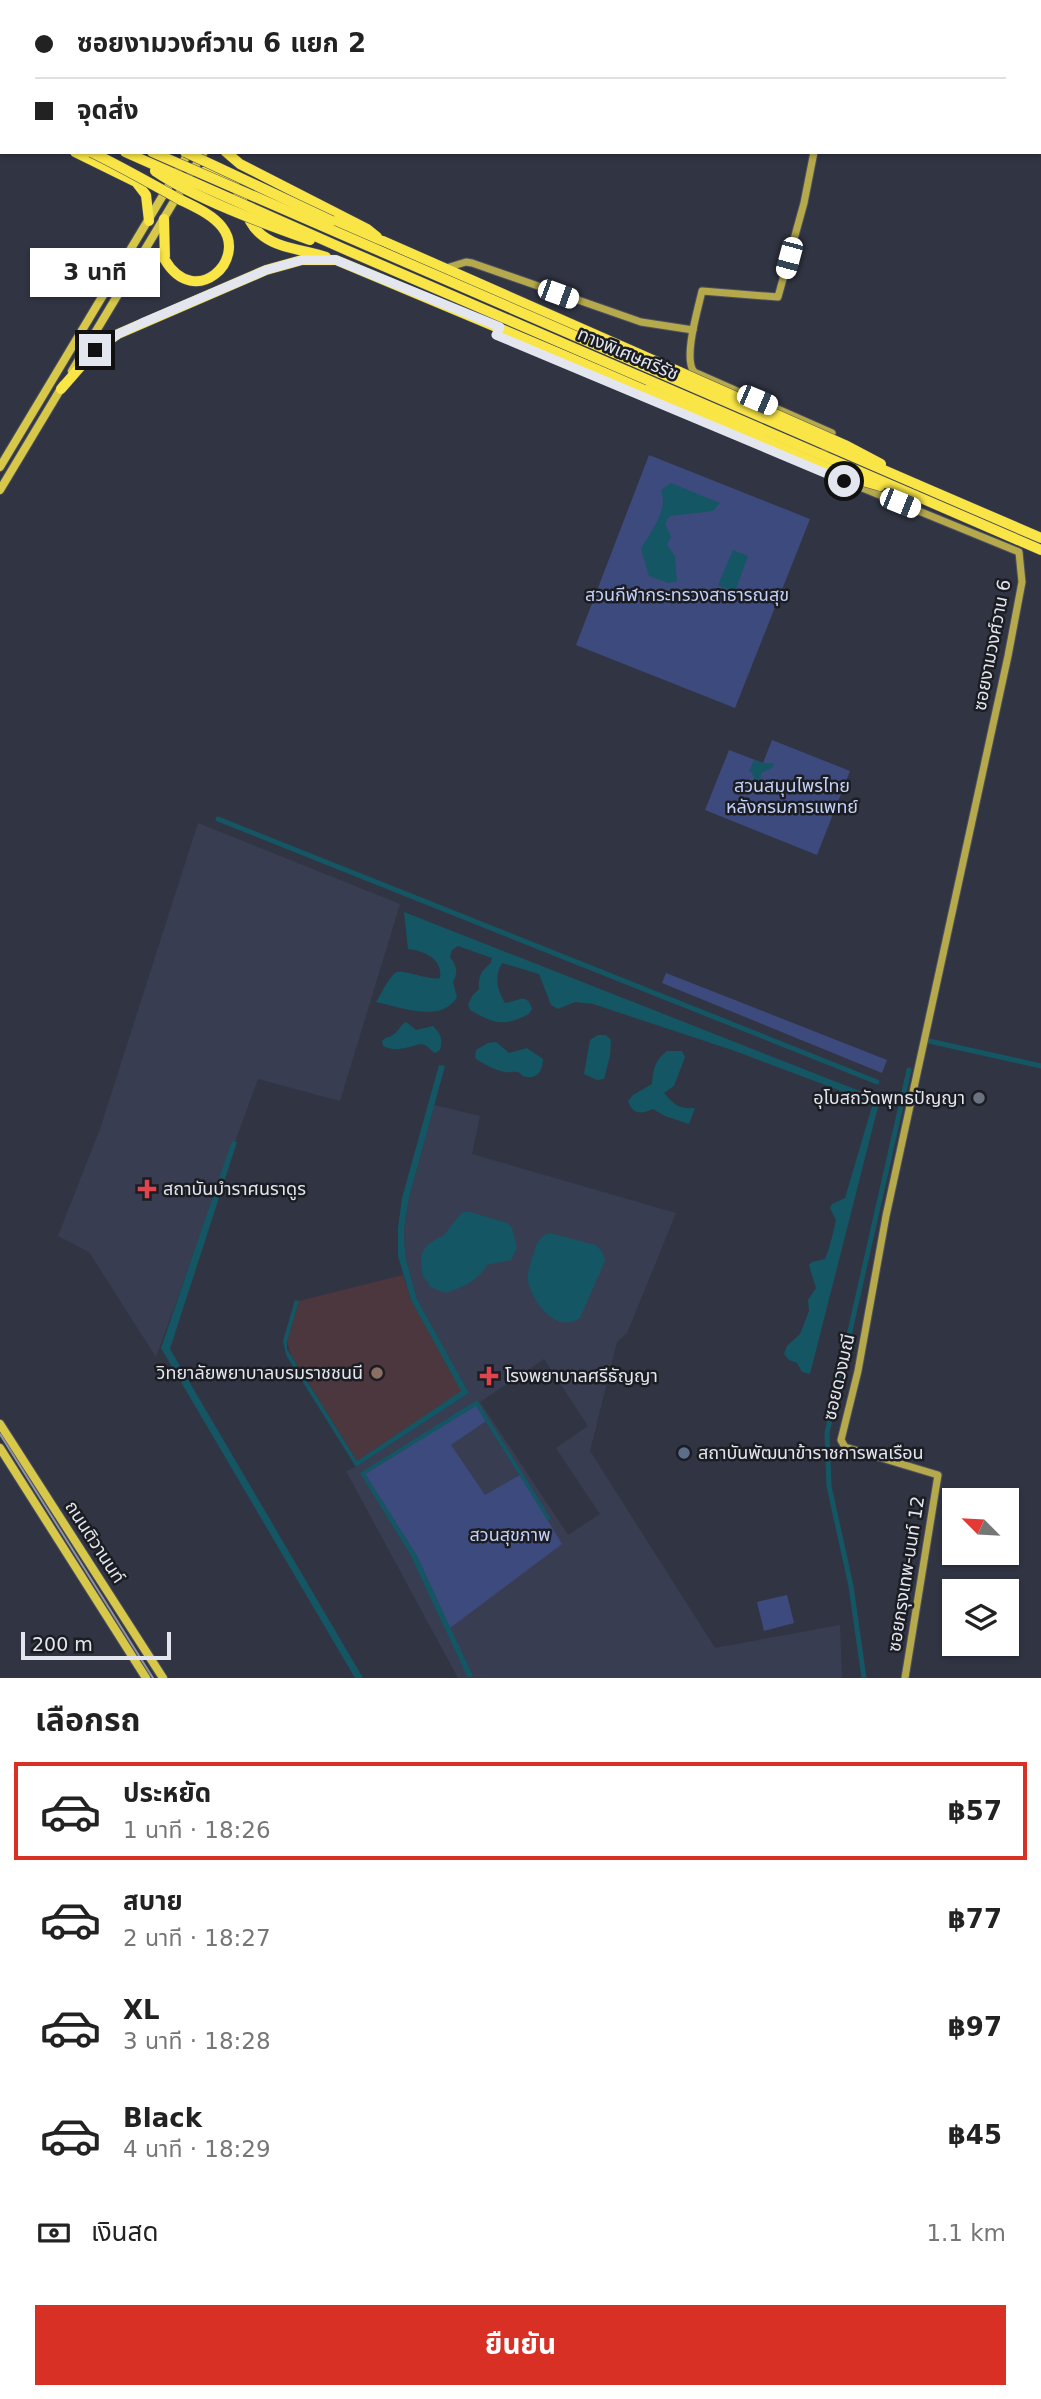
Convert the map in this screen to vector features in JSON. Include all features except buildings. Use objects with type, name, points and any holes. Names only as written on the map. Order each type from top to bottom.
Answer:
[{"type":"highway","points":[[79,154],[136,182],[146,195],[149,220]]},
{"type":"highway","points":[[94,154],[204,212],[223,228],[229,241],[229,252],[224,265],[214,276],[201,282],[184,280],[173,272],[165,260],[164,219]]},
{"type":"highway","name":"ทางพิเศษศรีรัช","points":[[130,154],[344,249],[915,490],[1041,538]]},
{"type":"highway","points":[[138,154],[152,169],[190,190],[288,232],[344,249]]},
{"type":"highway","name":"ทางพิเศษศรีรัช","points":[[157,154],[915,490],[1041,550]]},
{"type":"highway","points":[[191,154],[363,236],[383,241],[845,445],[915,490]]},
{"type":"highway","points":[[228,154],[240,164],[368,229],[383,241]]},
{"type":"highway","points":[[192,173],[208,172],[232,181],[238,189],[252,225],[262,236],[277,244],[336,260],[498,331],[584,363],[846,476],[915,490]]},
{"type":"highway","points":[[61,389],[95,350],[118,334],[266,270],[302,260],[336,260]]},
{"type":"highway","points":[[584,363],[595,359],[600,353],[599,342],[595,336]]},
{"type":"main road","points":[[0,467],[186,154]]},
{"type":"main road","points":[[0,491],[203,154]]},
{"type":"main road","name":"ถนนติวานนท์","points":[[0,1424],[163,1678]]},
{"type":"main road","name":"ถนนติวานนท์","points":[[0,1448],[146,1678]]},
{"type":"main road","points":[[134,1659],[146,1651]]},
{"type":"street","points":[[498,331],[816,469],[832,433],[694,372],[690,360],[693,330],[702,290],[778,297],[804,203],[814,154]]},
{"type":"street","points":[[443,269],[466,262],[641,322],[693,330]]},
{"type":"street","points":[[495,291],[496,282],[503,274]]},
{"type":"street","name":"ซอยงามวงศ์วาน 6","points":[[816,469],[1019,552],[1022,576],[1008,656],[886,1216]]},
{"type":"street","name":"ซอยดวงมณี","points":[[886,1216],[864,1345],[841,1440],[845,1447],[938,1475]]},
{"type":"street","name":"ซอยกรุงเทพ-นนท์ 12","points":[[905,1678],[938,1475]]},
{"type":"shaded area","points":[[671,483],[720,503],[713,511],[670,516],[665,523],[671,537],[667,545],[675,556],[677,581],[669,583],[649,576],[641,549],[661,513],[661,490]]},
{"type":"shaded area","points":[[733,550],[748,556],[735,592],[718,585]]},
{"type":"shaded area","points":[[754,760],[774,763],[772,768],[761,773],[760,787],[749,771]]},
{"type":"shaded area","points":[[198,823],[400,904],[340,1101],[258,1079],[156,1357],[89,1252],[58,1236],[100,1129]]},
{"type":"shaded area","points":[[404,912],[880,1099],[810,1374],[802,1372],[797,1363],[784,1354],[787,1346],[800,1334],[809,1311],[808,1300],[816,1288],[809,1265],[825,1259],[836,1220],[830,1208],[832,1204],[845,1198],[873,1103],[735,1051],[593,1004],[575,1002],[558,1009],[551,1005],[539,974],[502,963],[498,983],[505,1003],[524,999],[532,1009],[529,1014],[512,1021],[493,1021],[470,1010],[468,1004],[479,989],[481,974],[492,958],[458,946],[452,950],[450,957],[456,968],[453,982],[457,997],[450,1005],[441,1010],[420,1012],[376,1002],[395,973],[440,978],[439,966],[432,957],[408,949]]},
{"type":"shaded area","points":[[406,1022],[416,1030],[433,1026],[441,1037],[440,1050],[435,1053],[421,1044],[403,1049],[383,1046],[383,1039],[393,1035]]},
{"type":"shaded area","points":[[598,1035],[606,1035],[611,1040],[604,1079],[597,1080],[584,1074],[590,1040]]},
{"type":"shaded area","points":[[496,1042],[509,1053],[527,1048],[543,1059],[540,1072],[535,1076],[525,1077],[517,1072],[498,1070],[475,1058],[476,1050]]},
{"type":"shaded area","points":[[667,1051],[682,1051],[685,1057],[674,1086],[664,1093],[677,1105],[695,1108],[689,1124],[653,1109],[638,1112],[632,1109],[628,1101],[652,1084],[655,1065]]},
{"type":"shaded area","points":[[439,1065],[445,1066],[409,1198],[404,1229],[405,1255],[417,1299],[469,1393],[356,1467],[286,1355],[283,1341],[295,1300],[299,1301],[287,1349],[357,1461],[461,1391],[411,1300],[398,1256],[402,1198]]},
{"type":"shaded area","name":"โรงพยาบาลศรีธัญญา","points":[[434,1105],[480,1116],[472,1154],[676,1213],[627,1333],[617,1342],[590,1451],[715,1648],[840,1625],[842,1678],[458,1678],[346,1471],[469,1393],[417,1299],[405,1255],[404,1229],[409,1198]],"holes":[[[544,1359],[588,1426],[556,1448],[600,1514],[568,1535],[480,1402]]]},
{"type":"shaded area","points":[[232,1141],[237,1142],[170,1349],[363,1678],[355,1678],[161,1348]]},
{"type":"shaded area","points":[[463,1212],[507,1223],[512,1228],[517,1248],[511,1260],[487,1265],[475,1279],[446,1293],[430,1287],[423,1277],[423,1251],[443,1236]]},
{"type":"shaded area","points":[[550,1233],[595,1245],[605,1258],[580,1318],[571,1322],[554,1319],[546,1313],[534,1297],[528,1280],[537,1243]]},
{"type":"shaded area","name":"วิทยาลัยพยาบาลบรมราชชนนี","points":[[403,1275],[411,1300],[462,1391],[357,1461],[291,1355],[287,1342],[299,1301]]},
{"type":"shaded area","points":[[477,1400],[551,1519],[548,1521],[476,1406],[365,1474],[417,1556],[473,1676],[468,1678],[410,1554],[360,1473]]},
{"type":"green space","name":"สวนกีฬากระทรวงสาธารณสุข","points":[[649,455],[810,519],[735,708],[576,645]]},
{"type":"green space","name":"สวนสมุนไพรไทย หลังกรมการแพทย์","points":[[772,740],[850,771],[817,855],[705,810],[729,750],[763,763]]},
{"type":"green space","points":[[666,973],[887,1060],[882,1073],[662,983]]},
{"type":"green space","name":"สวนสุขภาพ","points":[[476,1405],[486,1421],[451,1445],[485,1495],[520,1475],[562,1544],[450,1628],[417,1556],[365,1474]]},
{"type":"green space","points":[[787,1595],[794,1623],[764,1631],[757,1602]]},
{"type":"waterway","points":[[218,819],[877,1082]]},
{"type":"waterway","points":[[929,1041],[1041,1066]]},
{"type":"waterway","points":[[864,1678],[851,1586],[829,1486],[827,1433],[909,1070]]},
{"type":"railway","points":[[0,1434],[153,1678]]},
{"type":"place","name":"อุโบสถวัดพุทธปัญญา","points":[[979,1098]]},
{"type":"place","name":"สถาบันบำราศนราดูร","points":[[147,1189]]},
{"type":"place","name":"วิทยาลัยพยาบาลบรมราชชนนี","points":[[377,1373]]},
{"type":"place","name":"โรงพยาบาลศรีธัญญา","points":[[489,1376]]},
{"type":"place","name":"สถาบันพัฒนาข้าราชการพลเรือน","points":[[684,1453]]},
{"type":"route","points":[[95,350],[118,334],[266,270],[302,260],[336,260],[500,327],[496,335],[844,481]]}]
